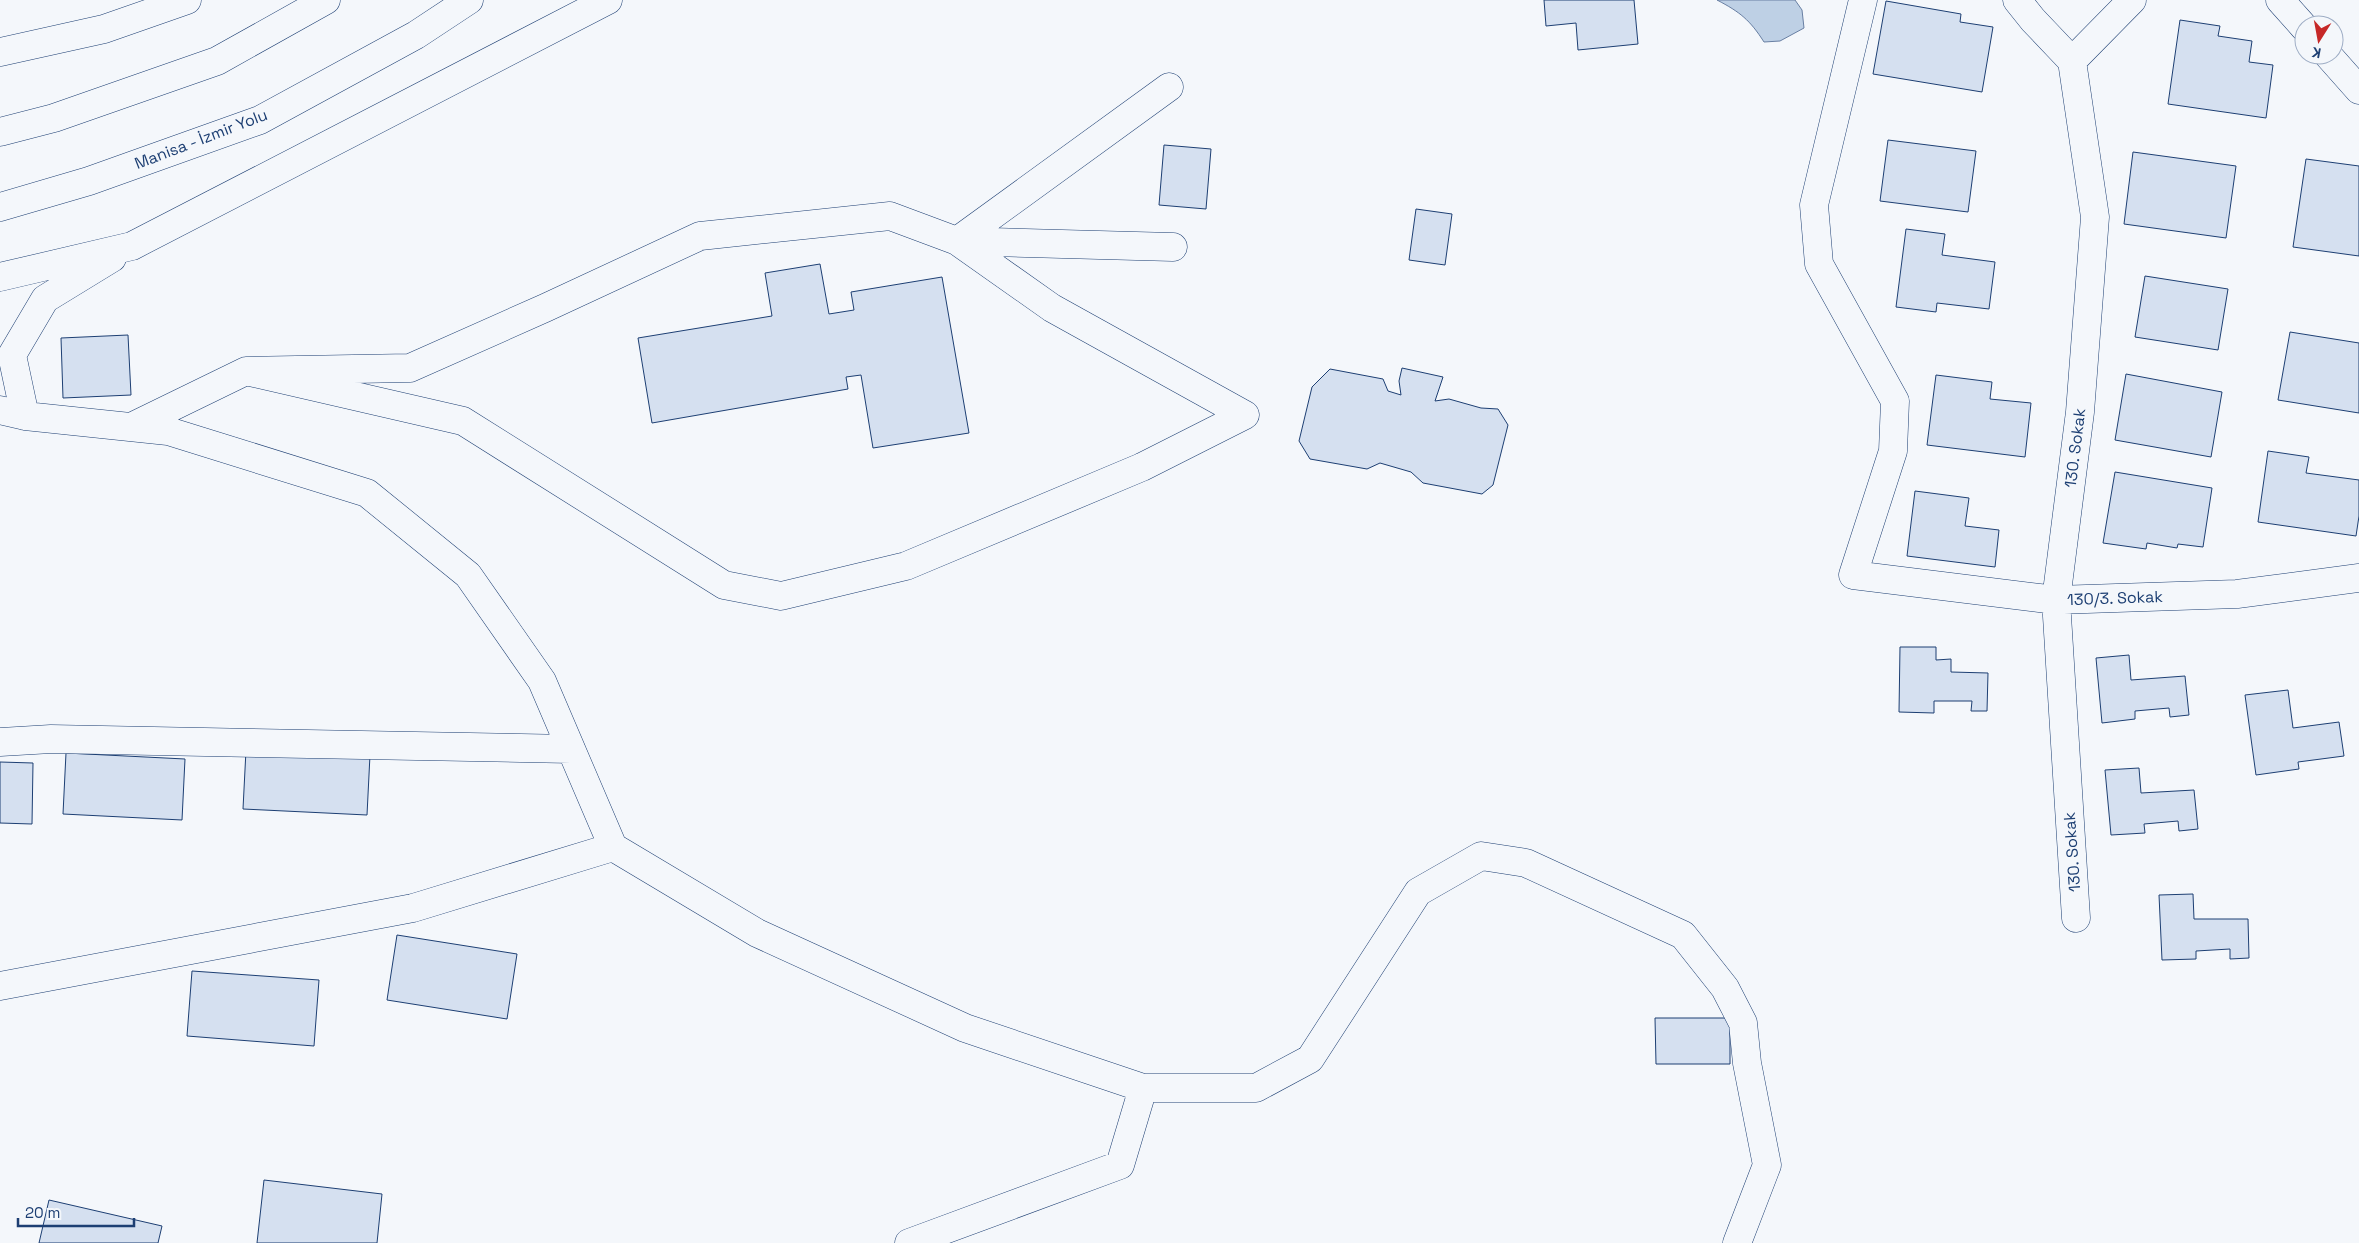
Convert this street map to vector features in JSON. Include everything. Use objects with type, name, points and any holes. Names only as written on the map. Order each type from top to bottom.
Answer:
[{"type":"main road","points":[[0,52],[104,29],[187,0]]},
{"type":"main road","points":[[0,132],[54,118],[217,60],[326,0]]},
{"type":"main road","name":"Manisa - İzmir Yolu","points":[[0,207],[89,181],[260,120],[416,35],[469,0]]},
{"type":"main road","points":[[608,0],[132,246],[45,299],[12,355],[12,413],[168,431],[367,493],[468,575],[542,681],[613,847],[756,932],[965,1028],[1143,1088],[1256,1088],[1310,1059],[1418,892],[1481,856],[1526,863],[1683,935],[1725,988],[1743,1023],[1766,1165],[1737,1243]]},
{"type":"main road","name":"130/3. Sokak","points":[[1863,0],[1814,206],[1819,264],[1895,400],[1893,451],[1853,575],[2056,600],[2237,594],[2359,578]]},
{"type":"main road","points":[[2018,0],[2033,20],[2072,61],[2132,0]]},
{"type":"main road","points":[[2280,0],[2294,16]]},
{"type":"main road","name":"130. Sokak","points":[[2072,61],[2095,217],[2080,412],[2056,600],[2076,918]]},
{"type":"main road","points":[[2337,65],[2359,90]]},
{"type":"main road","points":[[957,241],[1169,87]]},
{"type":"main road","points":[[131,427],[246,371],[410,368],[700,236],[890,216],[957,241],[1052,308],[1245,415],[1142,467],[906,566],[781,596],[724,585],[463,421],[246,371]]},
{"type":"main road","points":[[957,241],[1173,247]]},
{"type":"main road","points":[[0,277],[132,246]]},
{"type":"main road","points":[[0,742],[51,739],[570,749]]},
{"type":"main road","points":[[0,986],[413,908],[613,847]]},
{"type":"main road","points":[[909,1243],[1120,1165],[1143,1088]]},
{"type":"water","points":[[1717,0],[1795,0],[1802,10],[1804,28],[1780,41],[1764,42],[1744,17]]},
{"type":"building","points":[[1544,0],[1634,0],[1638,44],[1578,50],[1576,23],[1546,26]]},
{"type":"building","points":[[1886,1],[1961,14],[1960,22],[1993,27],[1982,92],[1873,74]]},
{"type":"building","points":[[2180,20],[2220,26],[2218,36],[2252,41],[2249,62],[2273,65],[2266,118],[2168,104]]},
{"type":"building","points":[[1888,140],[1976,151],[1968,212],[1880,201]]},
{"type":"building","points":[[1164,145],[1211,149],[1206,209],[1159,205]]},
{"type":"building","points":[[2133,152],[2236,166],[2226,238],[2124,224]]},
{"type":"building","points":[[2306,159],[2359,166],[2359,256],[2293,247]]},
{"type":"building","points":[[1416,209],[1452,214],[1445,265],[1409,260]]},
{"type":"building","points":[[1906,229],[1945,234],[1942,255],[1995,262],[1989,309],[1937,303],[1936,312],[1896,307]]},
{"type":"building","points":[[820,264],[829,314],[854,310],[851,292],[942,277],[969,433],[873,448],[861,375],[846,377],[848,389],[652,423],[638,338],[772,316],[765,273]]},
{"type":"building","points":[[2145,276],[2228,289],[2218,350],[2135,337]]},
{"type":"building","points":[[2290,332],[2359,343],[2359,413],[2278,400]]},
{"type":"building","points":[[128,335],[131,395],[63,398],[61,338]]},
{"type":"building","points":[[1402,368],[1443,377],[1435,401],[1449,399],[1481,408],[1498,409],[1508,425],[1493,485],[1482,494],[1423,483],[1411,472],[1380,463],[1367,469],[1310,459],[1299,441],[1312,387],[1330,369],[1383,379],[1388,391],[1401,395],[1399,381]]},
{"type":"building","points":[[2126,374],[2222,392],[2211,457],[2115,440]]},
{"type":"building","points":[[1936,375],[1992,382],[1990,399],[2031,403],[2025,457],[1927,445]]},
{"type":"building","points":[[2268,451],[2309,457],[2306,473],[2359,480],[2359,516],[2356,536],[2258,522]]},
{"type":"building","points":[[2115,472],[2212,488],[2203,547],[2178,544],[2177,548],[2147,543],[2146,549],[2103,543]]},
{"type":"building","points":[[1915,491],[1969,498],[1965,526],[1999,530],[1995,567],[1907,556]]},
{"type":"building","points":[[1900,647],[1936,647],[1936,660],[1951,659],[1951,672],[1988,673],[1987,711],[1971,711],[1972,701],[1934,701],[1934,713],[1899,712]]},
{"type":"building","points":[[2129,655],[2131,680],[2185,676],[2189,715],[2170,717],[2169,708],[2135,711],[2135,719],[2102,723],[2096,658]]},
{"type":"building","points":[[2288,690],[2293,728],[2339,722],[2344,756],[2298,762],[2299,769],[2256,775],[2245,695]]},
{"type":"building","points":[[246,750],[370,755],[367,815],[243,809]]},
{"type":"building","points":[[66,753],[185,759],[182,820],[63,814]]},
{"type":"building","points":[[0,762],[33,763],[32,824],[0,823]]},
{"type":"building","points":[[2139,768],[2141,793],[2194,790],[2198,829],[2179,831],[2178,821],[2144,824],[2145,833],[2111,835],[2105,770]]},
{"type":"building","points":[[2193,894],[2194,919],[2248,919],[2249,958],[2230,959],[2230,949],[2196,951],[2196,959],[2162,960],[2159,895]]},
{"type":"building","points":[[397,935],[517,954],[507,1019],[387,1000]]},
{"type":"building","points":[[192,971],[319,980],[314,1046],[187,1036]]},
{"type":"building","points":[[1655,1018],[1730,1018],[1730,1064],[1656,1064]]},
{"type":"building","points":[[264,1180],[382,1194],[377,1243],[257,1243]]},
{"type":"building","points":[[49,1200],[162,1226],[158,1243],[39,1243]]}]
